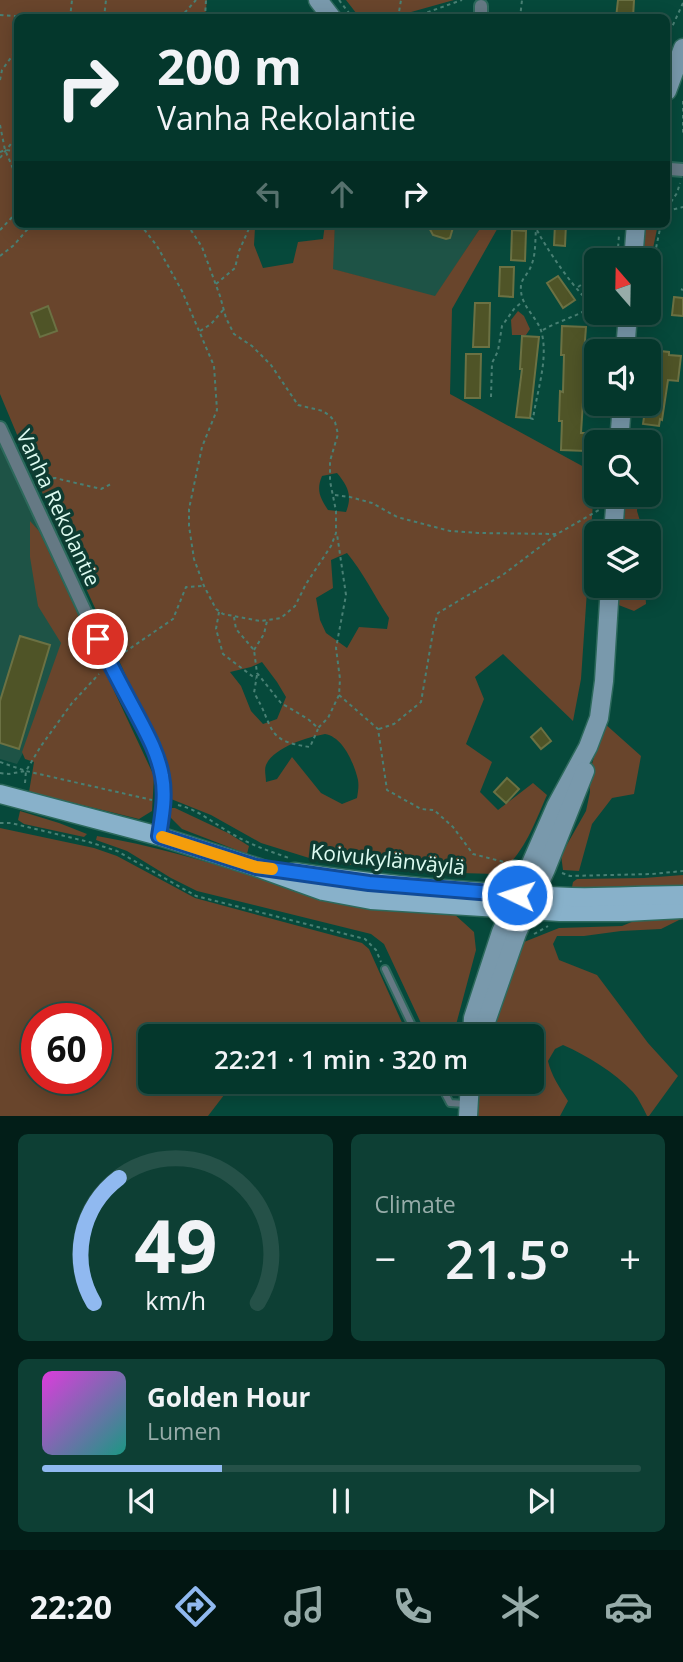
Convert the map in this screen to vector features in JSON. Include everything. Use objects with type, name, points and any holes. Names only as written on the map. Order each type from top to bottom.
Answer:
[{"type":"main road","points":[[318,0],[329,14]]},
{"type":"main road","points":[[670,83],[683,48]]},
{"type":"main road","points":[[634,248],[636,228]]},
{"type":"main road","points":[[473,1024],[501,932],[522,902],[584,774],[589,747],[599,718],[602,693],[602,598]]},
{"type":"main road","name":"Koivukylänväylä","points":[[0,794],[159,836],[323,891],[371,900],[522,902],[625,912],[683,909]]},
{"type":"main road","name":"Koivukylänväylä","points":[[522,902],[571,897],[683,895]]},
{"type":"main road","points":[[485,1024],[517,933],[522,902]]},
{"type":"street","name":"Vanha Rekolantie","points":[[0,429],[109,663],[152,742],[163,779],[164,803],[159,836]]},
{"type":"lane","points":[[385,969],[410,1024]]},
{"type":"lane","points":[[445,1094],[450,1103],[468,1110]]},
{"type":"path","points":[[184,14],[196,0]]},
{"type":"path","points":[[339,0],[351,14]]},
{"type":"path","points":[[423,14],[462,0]]},
{"type":"path","points":[[670,31],[683,3]]},
{"type":"path","points":[[0,80],[2,70],[14,54]]},
{"type":"path","points":[[683,101],[683,136]]},
{"type":"path","points":[[0,125],[5,150],[14,171]]},
{"type":"path","points":[[0,158],[14,140]]},
{"type":"path","points":[[0,152],[14,151]]},
{"type":"path","points":[[670,205],[677,193],[675,171]]},
{"type":"path","points":[[0,229],[14,215]]},
{"type":"path","points":[[0,256],[29,228]]},
{"type":"path","points":[[143,228],[157,246],[182,291],[214,366],[217,410],[202,447],[189,509],[189,526],[194,559],[216,609],[223,614],[260,621],[281,618],[295,606],[337,533]]},
{"type":"path","points":[[190,228],[202,247],[234,334],[252,346],[271,365],[298,405],[323,411],[330,416],[335,422],[338,434],[330,461],[330,481],[346,595],[336,648],[339,695],[328,718],[318,728],[310,747],[278,739],[266,721],[263,707],[254,693],[257,673],[254,650],[236,629],[233,616]]},
{"type":"path","points":[[216,284],[235,268],[249,228]]},
{"type":"path","points":[[657,248],[661,228]]},
{"type":"path","points":[[536,229],[584,296]]},
{"type":"path","points":[[530,418],[533,419],[534,401],[543,363],[542,330],[523,301],[521,285],[531,268],[536,229]]},
{"type":"path","points":[[618,248],[619,236]]},
{"type":"path","points":[[577,288],[584,283]]},
{"type":"path","points":[[491,397],[492,363],[498,351],[502,326],[523,301]]},
{"type":"path","points":[[199,331],[211,324],[224,308]]},
{"type":"path","points":[[542,330],[584,311]]},
{"type":"path","points":[[537,364],[543,363]]},
{"type":"path","points":[[534,382],[539,382]]},
{"type":"path","points":[[24,480],[55,478],[101,489],[111,484]]},
{"type":"path","points":[[333,495],[372,503],[397,517],[450,531],[557,534]]},
{"type":"path","points":[[378,729],[394,724],[421,702],[438,612],[504,574],[557,534],[600,509]]},
{"type":"path","points":[[24,788],[26,771],[72,703],[109,663],[173,619],[186,587],[204,586]]},
{"type":"path","points":[[219,611],[216,629],[223,654],[256,679]]},
{"type":"path","points":[[254,650],[264,634],[267,620]]},
{"type":"path","points":[[257,673],[281,703],[318,728]]},
{"type":"path","points":[[339,695],[378,729],[387,790],[421,809],[434,810],[453,827],[473,854],[520,866]]},
{"type":"path","points":[[0,762],[26,771],[184,807],[259,848],[297,860]]},
{"type":"path","points":[[0,773],[26,771]]},
{"type":"path","points":[[0,824],[11,823],[117,850],[196,896],[365,939],[376,950],[385,969]]},
{"type":"path","points":[[558,871],[570,876],[683,871]]},
{"type":"shaded area","points":[[0,0],[207,0],[205,14],[14,14],[14,228],[255,228],[254,245],[263,268],[293,263],[298,242],[323,239],[324,228],[335,228],[333,269],[435,296],[480,228],[498,228],[452,309],[450,394],[584,467],[584,507],[593,507],[592,521],[584,521],[584,598],[587,598],[581,679],[573,721],[503,654],[475,677],[484,699],[466,744],[492,762],[480,792],[498,810],[533,783],[547,795],[527,840],[513,860],[495,874],[425,872],[322,862],[261,843],[211,815],[171,799],[163,757],[0,394]],"holes":[[[337,473],[349,495],[346,512],[328,510],[320,494],[322,476]],[[347,553],[389,618],[387,629],[359,627],[347,648],[326,633],[320,620],[316,598],[333,588],[331,560]],[[262,662],[286,697],[277,719],[263,724],[251,711],[241,686],[230,672]],[[325,734],[342,745],[354,766],[358,780],[357,798],[342,804],[321,793],[292,757],[277,779],[266,782],[266,765],[276,753],[301,740]]]},
{"type":"shaded area","points":[[346,0],[454,0],[404,14],[357,14]]},
{"type":"shaded area","points":[[335,228],[480,228],[435,297],[332,269]]},
{"type":"shaded area","points":[[644,228],[657,228],[653,248],[641,248]]},
{"type":"shaded area","points":[[518,311],[524,316],[530,329],[526,335],[512,335],[511,320]]},
{"type":"shaded area","points":[[0,438],[86,638],[17,764],[0,759]]},
{"type":"shaded area","points":[[623,507],[637,507],[640,521],[622,521]]},
{"type":"shaded area","points":[[30,521],[39,531],[154,776],[152,811],[139,819],[29,792],[34,762],[25,759],[22,752],[61,643],[38,606],[30,557]]},
{"type":"shaded area","points":[[617,598],[646,598],[646,604],[634,611],[616,604]]},
{"type":"shaded area","points":[[604,723],[641,756],[634,794],[612,798],[592,824],[579,871],[563,870],[561,855],[586,811],[590,792],[589,774]]},
{"type":"shaded area","points":[[169,808],[175,808],[228,833],[249,846],[247,854],[182,829],[171,818]]},
{"type":"shaded area","points":[[20,811],[87,834],[84,837],[24,824],[18,820]]},
{"type":"shaded area","points":[[0,828],[94,848],[117,856],[195,898],[362,943],[369,949],[403,1024],[138,1024],[138,1094],[225,1094],[208,1116],[0,1116]]},
{"type":"shaded area","points":[[97,836],[195,859],[336,903],[386,910],[453,913],[474,932],[476,950],[456,1024],[421,1024],[384,944],[371,934],[197,891],[127,851],[96,840]]},
{"type":"shaded area","points":[[683,875],[683,887],[572,887],[577,879]]},
{"type":"shaded area","points":[[683,918],[661,929],[557,936],[553,944],[559,960],[597,975],[648,1043],[678,1076],[649,1116],[633,1092],[618,1078],[591,1059],[563,1045],[555,1049],[548,1061],[568,1101],[560,1116],[478,1116],[478,1094],[544,1094],[544,1024],[494,1024],[519,944],[559,928],[622,926],[634,921]]},
{"type":"building","points":[[618,0],[634,0],[633,14],[616,14]]},
{"type":"building","points":[[429,228],[453,228],[450,238],[433,235]]},
{"type":"building","points":[[555,228],[566,228],[565,246],[554,245]]},
{"type":"building","points":[[512,230],[526,231],[525,261],[511,260]]},
{"type":"building","points":[[500,267],[514,267],[513,297],[499,296]]},
{"type":"building","points":[[558,276],[575,300],[563,308],[547,283]]},
{"type":"building","points":[[674,297],[683,298],[683,316],[672,315]]},
{"type":"building","points":[[475,303],[490,303],[489,347],[473,347]]},
{"type":"building","points":[[48,306],[57,331],[40,337],[31,313]]},
{"type":"building","points":[[562,326],[586,327],[581,433],[584,433],[584,451],[561,450],[562,421],[559,421],[564,355],[561,355]]},
{"type":"building","points":[[522,336],[539,337],[530,418],[516,417],[522,369]]},
{"type":"building","points":[[661,351],[681,356],[678,381],[668,380],[662,420],[660,419],[659,426],[643,424],[644,416],[661,416]]},
{"type":"building","points":[[466,354],[481,354],[480,398],[465,398]]},
{"type":"building","points":[[20,636],[50,645],[19,749],[0,743],[0,701]]},
{"type":"building","points":[[541,728],[551,741],[541,749],[531,737]]},
{"type":"building","points":[[507,778],[519,789],[506,803],[494,792]]},
{"type":"slow traffic","points":[[162,837],[256,867],[272,869]]},
{"type":"route","points":[[98,639],[152,742],[159,762],[164,803],[159,836],[256,867],[369,883],[517,895]]}]
